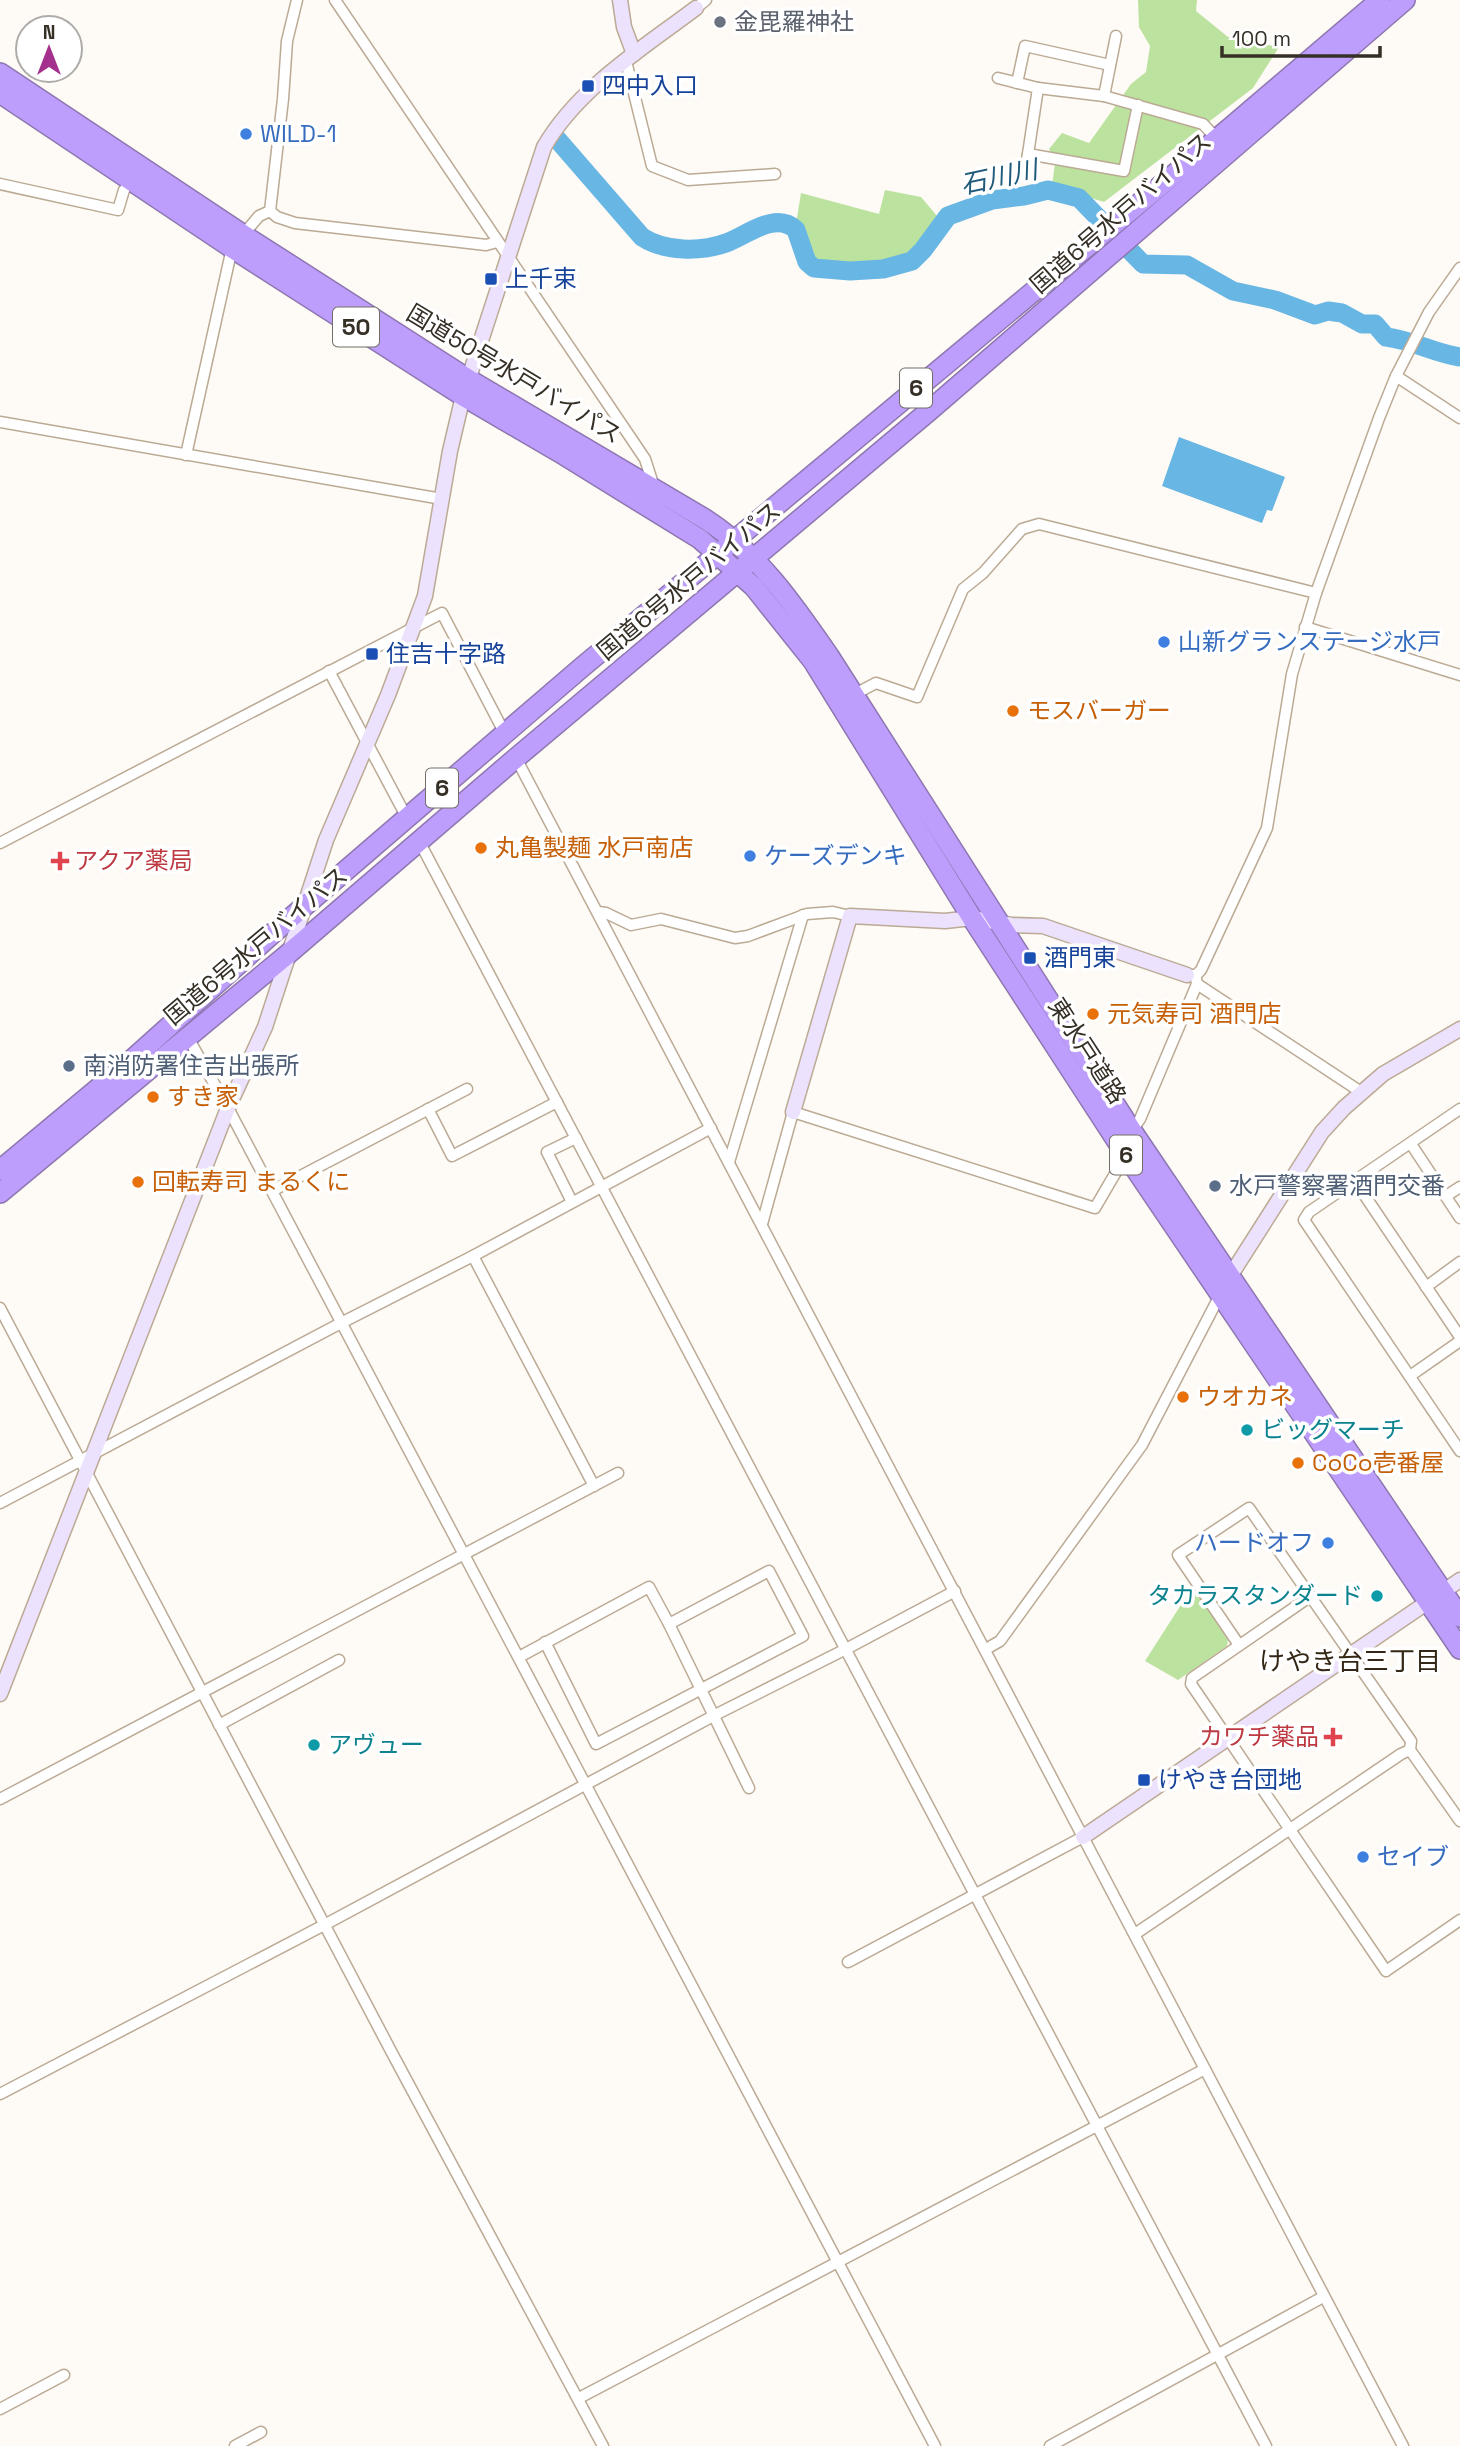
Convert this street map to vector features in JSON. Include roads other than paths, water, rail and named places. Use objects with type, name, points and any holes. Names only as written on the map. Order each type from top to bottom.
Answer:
[{"type":"highway","name":"国道6号水戸バイパス","points":[[0,1170],[125,1066],[407,818],[718,553],[1217,139],[1380,0]]},
{"type":"highway","name":"国道6号水戸バイパス","points":[[0,1193],[288,954],[1111,254],[1405,0]]},
{"type":"highway","name":"国道50号水戸バイパス","points":[[0,74],[237,241],[718,553]]},
{"type":"highway","name":"国道50号水戸バイパス","points":[[0,93],[132,180],[237,241]]},
{"type":"highway","name":"国道50号水戸バイパス","points":[[466,388],[654,487],[735,539],[754,558]]},
{"type":"highway","name":"東水戸道路","points":[[718,553],[778,614],[813,661],[972,918],[1126,1156],[1220,1295],[1435,1596],[1460,1617]]},
{"type":"highway","name":"東水戸道路","points":[[754,558],[811,629],[855,694],[997,922],[1435,1596],[1460,1649]]},
{"type":"street","points":[[270,212],[287,41],[298,0]]},
{"type":"street","points":[[335,0],[508,260],[645,459],[654,487]]},
{"type":"street","points":[[620,0],[652,166],[688,180],[775,174]]},
{"type":"street","points":[[0,1694],[86,1463],[228,1108],[258,1046],[326,840],[415,626],[432,564],[450,451],[466,388],[537,164],[551,134],[567,114],[630,58],[701,4]]},
{"type":"street","points":[[1104,96],[1116,36]]},
{"type":"street","points":[[1017,83],[1025,46],[1110,65]]},
{"type":"street","points":[[998,78],[1038,88],[1104,96],[1138,105],[1203,124],[1217,139]]},
{"type":"street","points":[[986,173],[1025,168],[1038,88]]},
{"type":"street","points":[[1028,154],[1124,171],[1138,105]]},
{"type":"street","points":[[0,184],[118,210],[124,190],[132,180]]},
{"type":"street","points":[[186,455],[237,241],[258,216],[270,212]]},
{"type":"street","points":[[270,212],[295,223],[486,245],[497,242]]},
{"type":"street","points":[[1132,1131],[1140,1119],[1193,978],[1201,970],[1267,828],[1292,674],[1316,593],[1379,418],[1396,376],[1429,312],[1460,268]]},
{"type":"street","points":[[1396,376],[1460,418]]},
{"type":"street","points":[[0,422],[442,499]]},
{"type":"street","points":[[855,694],[876,683],[917,697],[963,589],[983,573],[1022,529],[1031,525],[1039,524],[1316,593]]},
{"type":"street","points":[[0,843],[442,613],[505,734]]},
{"type":"street","points":[[1305,627],[1460,675]]},
{"type":"street","points":[[329,671],[407,818]]},
{"type":"street","points":[[516,758],[1403,2446]]},
{"type":"street","points":[[419,841],[1266,2446]]},
{"type":"street","points":[[598,912],[631,925],[661,919],[735,938],[748,936],[803,915],[833,912],[850,916],[945,921],[972,918],[1043,926],[1193,978],[1361,1092]]},
{"type":"street","points":[[729,1162],[803,915]]},
{"type":"street","points":[[762,1224],[850,916]]},
{"type":"street","points":[[986,1649],[1000,1641],[1142,1445],[1229,1277],[1322,1132],[1382,1074],[1460,1029]]},
{"type":"street","points":[[187,1036],[228,1108],[935,2446]]},
{"type":"street","points":[[272,1191],[467,1089]]},
{"type":"street","points":[[428,1110],[452,1156],[557,1102]]},
{"type":"street","points":[[1460,1109],[1309,1212],[1304,1220],[1460,1451]]},
{"type":"street","points":[[793,1112],[1095,1208],[1126,1156]]},
{"type":"street","points":[[0,1503],[86,1463],[341,1323],[473,1256],[710,1128]]},
{"type":"street","points":[[572,1202],[547,1152],[576,1138]]},
{"type":"street","points":[[1410,1144],[1460,1218]]},
{"type":"street","points":[[1355,1181],[1460,1339],[1410,1376]]},
{"type":"street","points":[[1446,1196],[1460,1186]]},
{"type":"street","points":[[473,1256],[594,1486]]},
{"type":"street","points":[[1426,1287],[1460,1262]]},
{"type":"street","points":[[0,1308],[86,1463],[219,1725],[603,2446]]},
{"type":"street","points":[[0,1799],[618,1473]]},
{"type":"street","points":[[1239,1645],[1178,1555],[1249,1508],[1411,1741],[1410,1750],[1458,1813]]},
{"type":"street","points":[[545,1642],[597,1744],[803,1636],[769,1571],[669,1624]]},
{"type":"street","points":[[848,1962],[1083,1837],[1460,1580]]},
{"type":"street","points":[[519,1657],[649,1587],[715,1714],[717,1725],[749,1788]]},
{"type":"street","points":[[0,2094],[326,1924],[715,1714],[955,1591]]},
{"type":"street","points":[[1311,1596],[1192,1678],[1191,1684],[1386,1971],[1460,1920]]},
{"type":"street","points":[[219,1725],[340,1660]]},
{"type":"street","points":[[1135,1934],[1410,1750]]},
{"type":"street","points":[[579,2398],[1205,2069]]},
{"type":"street","points":[[1050,2446],[1323,2297]]},
{"type":"street","points":[[0,2409],[64,2375]]},
{"type":"street","points":[[235,2446],[261,2432]]},
{"type":"water","points":[[1179,437],[1285,477],[1272,511],[1267,510],[1262,523],[1162,486]]},
{"type":"waterway","name":"石川川","points":[[557,139],[642,237],[661,246],[683,249],[716,246],[761,226],[779,223],[796,230],[807,262],[814,268],[850,271],[883,269],[912,261],[948,216],[992,200],[1048,190],[1079,198],[1143,264],[1187,265],[1233,291],[1275,300],[1315,315],[1328,311],[1342,313],[1362,324],[1375,324],[1386,337],[1460,357]]},
{"type":"place","name":"金毘羅神社","points":[[720,22]]},
{"type":"place","name":"四中入口","points":[[588,86]]},
{"type":"place","name":"WILD-1","points":[[246,134]]},
{"type":"place","name":"上千束","points":[[491,279]]},
{"type":"place","name":"山新グランステージ水戸","points":[[1164,642]]},
{"type":"place","name":"住吉十字路","points":[[372,654]]},
{"type":"place","name":"モスバーガー","points":[[1013,711]]},
{"type":"place","name":"丸亀製麺 水戸南店","points":[[481,848]]},
{"type":"place","name":"ケーズデンキ","points":[[750,856]]},
{"type":"place","name":"アクア薬局","points":[[60,861]]},
{"type":"place","name":"酒門東","points":[[1030,958]]},
{"type":"place","name":"元気寿司 酒門店","points":[[1093,1014]]},
{"type":"place","name":"南消防署住吉出張所","points":[[69,1066]]},
{"type":"place","name":"すき家","points":[[153,1097]]},
{"type":"place","name":"回転寿司 まるくに","points":[[138,1182]]},
{"type":"place","name":"水戸警察署酒門交番","points":[[1215,1186]]},
{"type":"place","name":"ウオカネ","points":[[1183,1397]]},
{"type":"place","name":"ビッグマーチ","points":[[1247,1430]]},
{"type":"place","name":"CoCo壱番屋","points":[[1298,1463]]},
{"type":"place","name":"ハードオフ","points":[[1328,1543]]},
{"type":"place","name":"タカラスタンダード","points":[[1377,1596]]},
{"type":"place","name":"カワチ薬品","points":[[1333,1737]]},
{"type":"place","name":"アヴュー","points":[[314,1745]]},
{"type":"place","name":"けやき台団地","points":[[1144,1780]]},
{"type":"place","name":"セイブ","points":[[1363,1857]]},
{"type":"district","name":"けやき台三丁目","points":[[1350,1661]]}]
